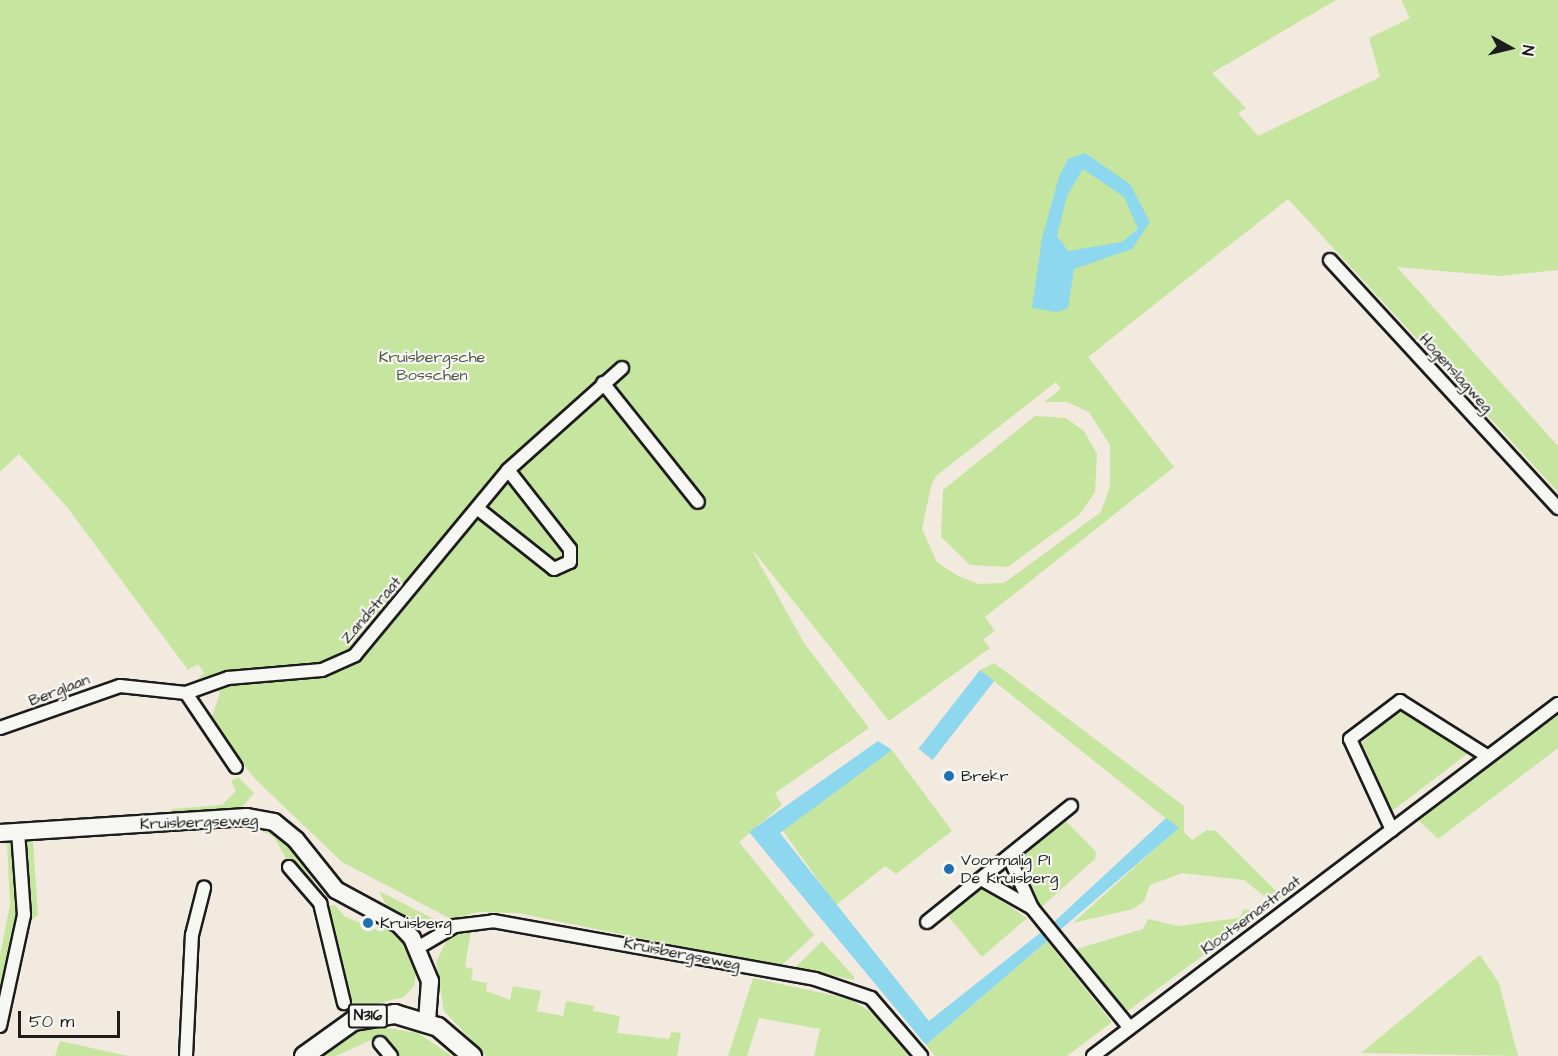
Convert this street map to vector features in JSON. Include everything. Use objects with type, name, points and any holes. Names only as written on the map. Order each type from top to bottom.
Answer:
[{"type":"main road","name":"N316","points":[[303,1056],[364,1017],[395,1014],[427,1021],[472,1056]]},
{"type":"street","name":"Hogenslagweg","points":[[1330,260],[1558,508]]},
{"type":"street","name":"Zandstraat","points":[[186,693],[228,678],[322,670],[355,655],[508,470],[622,368]]},
{"type":"street","points":[[603,383],[698,502]]},
{"type":"street","points":[[477,508],[554,569],[570,562],[570,549],[508,470]]},
{"type":"street","name":"Berglaan","points":[[0,728],[120,686],[186,693]]},
{"type":"street","points":[[186,693],[236,767]]},
{"type":"street","points":[[1392,830],[1350,739],[1400,701],[1487,756]]},
{"type":"street","name":"Klootsemastraat","points":[[1093,1056],[1558,704]]},
{"type":"street","points":[[927,922],[1071,806]]},
{"type":"street","name":"Kruisbergseweg","points":[[0,833],[252,817],[285,829],[325,880],[351,901],[399,924],[419,947],[430,981],[427,1021]]},
{"type":"street","points":[[0,1026],[2,1006],[24,915],[18,831]]},
{"type":"street","points":[[1010,857],[1032,908],[1129,1027]]},
{"type":"street","points":[[289,867],[320,903],[344,1003]]},
{"type":"street","points":[[981,879],[1032,908]]},
{"type":"street","points":[[312,893],[325,880]]},
{"type":"street","points":[[186,1056],[192,935],[204,888]]},
{"type":"street","name":"Kruisbergseweg","points":[[419,947],[455,926],[493,921],[815,979],[871,998],[921,1056]]},
{"type":"street","points":[[380,1042],[391,1056]]},
{"type":"green space","name":"Kruisbergsche Bosschen","points":[[0,0],[1336,0],[1212,73],[1246,108],[1238,113],[1258,136],[1380,77],[1369,38],[1410,18],[1401,0],[1558,0],[1558,270],[1499,276],[1397,267],[1558,446],[1558,492],[1288,199],[1088,357],[1174,467],[985,617],[995,631],[983,639],[990,648],[889,721],[751,548],[804,643],[869,728],[775,793],[782,805],[739,842],[814,935],[780,967],[518,913],[478,912],[451,919],[342,862],[255,779],[210,722],[220,693],[207,676],[197,679],[204,673],[198,664],[188,670],[67,507],[19,454],[0,472]],"holes":[[[1056,382],[1061,389],[1044,402],[1067,402],[1089,412],[1110,445],[1110,486],[1101,512],[1004,583],[979,584],[958,576],[937,562],[922,529],[931,486],[936,476]]]},
{"type":"green space","points":[[1035,416],[1066,418],[1084,431],[1097,454],[1095,492],[1080,514],[1008,567],[970,565],[941,537],[943,490]]},
{"type":"green space","points":[[994,663],[1184,806],[1184,832],[1192,840],[1207,830],[1216,831],[1282,897],[1274,904],[1244,880],[1182,873],[1150,885],[1144,901],[1133,909],[1073,923],[1178,828],[980,670]]},
{"type":"green space","points":[[1399,708],[1471,751],[1392,811],[1361,744]]},
{"type":"green space","points":[[1558,715],[1558,748],[1438,839],[1418,820]]},
{"type":"green space","points":[[892,750],[952,831],[896,874],[885,866],[836,905],[781,828]]},
{"type":"green space","points":[[238,777],[254,793],[239,811],[172,814],[172,809],[222,805],[236,791],[231,781]]},
{"type":"green space","points":[[1063,818],[1096,852],[1095,859],[1038,910],[1013,859]]},
{"type":"green space","points":[[248,824],[282,838],[315,882],[310,884],[288,862],[274,837]]},
{"type":"green space","points":[[13,840],[20,913],[0,996],[0,956],[10,904],[7,841]]},
{"type":"green space","points":[[23,840],[33,840],[38,915],[31,920]]},
{"type":"green space","points":[[979,886],[1027,918],[982,957],[948,916]]},
{"type":"green space","points":[[379,891],[443,925],[417,928],[386,905]]},
{"type":"green space","points":[[335,905],[344,916],[381,932],[384,926],[404,942],[417,967],[414,986],[404,997],[342,1012],[351,995],[324,907]]},
{"type":"green space","points":[[1244,909],[1261,913],[1122,1015],[1070,951],[1143,929],[1148,919],[1178,926],[1239,918]]},
{"type":"green space","points":[[478,928],[471,931],[465,967],[473,969],[471,980],[487,983],[486,991],[510,1000],[513,986],[541,991],[537,1011],[563,1016],[566,1001],[594,1006],[593,1011],[620,1016],[617,1033],[669,1039],[671,1032],[681,1033],[677,1056],[486,1056],[444,1011],[436,962],[449,936]]},
{"type":"green space","points":[[822,941],[854,977],[854,980],[795,968]]},
{"type":"green space","points":[[1047,941],[1112,1022],[1067,1056],[935,1056],[926,1045]]},
{"type":"green space","points":[[1480,955],[1499,983],[1518,1056],[1361,1053]]},
{"type":"green space","points":[[753,978],[850,999],[873,1013],[909,1056],[814,1056],[820,1029],[759,1018],[747,1056],[728,1056]]},
{"type":"green space","points":[[380,1027],[418,1033],[452,1056],[396,1056],[382,1039],[373,1039],[336,1056],[315,1056],[355,1033]]},
{"type":"green space","points":[[60,1041],[128,1056],[55,1056]]},
{"type":"water","points":[[1085,153],[1130,184],[1150,222],[1132,249],[1074,269],[1068,308],[1057,312],[1032,308],[1042,238],[1059,177],[1068,159]],"holes":[[[1083,169],[1124,197],[1138,229],[1122,242],[1068,251],[1057,236],[1067,196]]]},
{"type":"water","points":[[980,670],[994,681],[933,760],[918,749]]},
{"type":"water","points":[[878,741],[892,750],[780,833],[929,1021],[1054,922],[1166,818],[1179,828],[926,1045],[749,832]]},
{"type":"place","name":"Brekr","points":[[949,776]]},
{"type":"place","name":"Voormalig PI De Kruisberg","points":[[949,869]]},
{"type":"place","name":"Kruisberg","points":[[368,923]]}]
